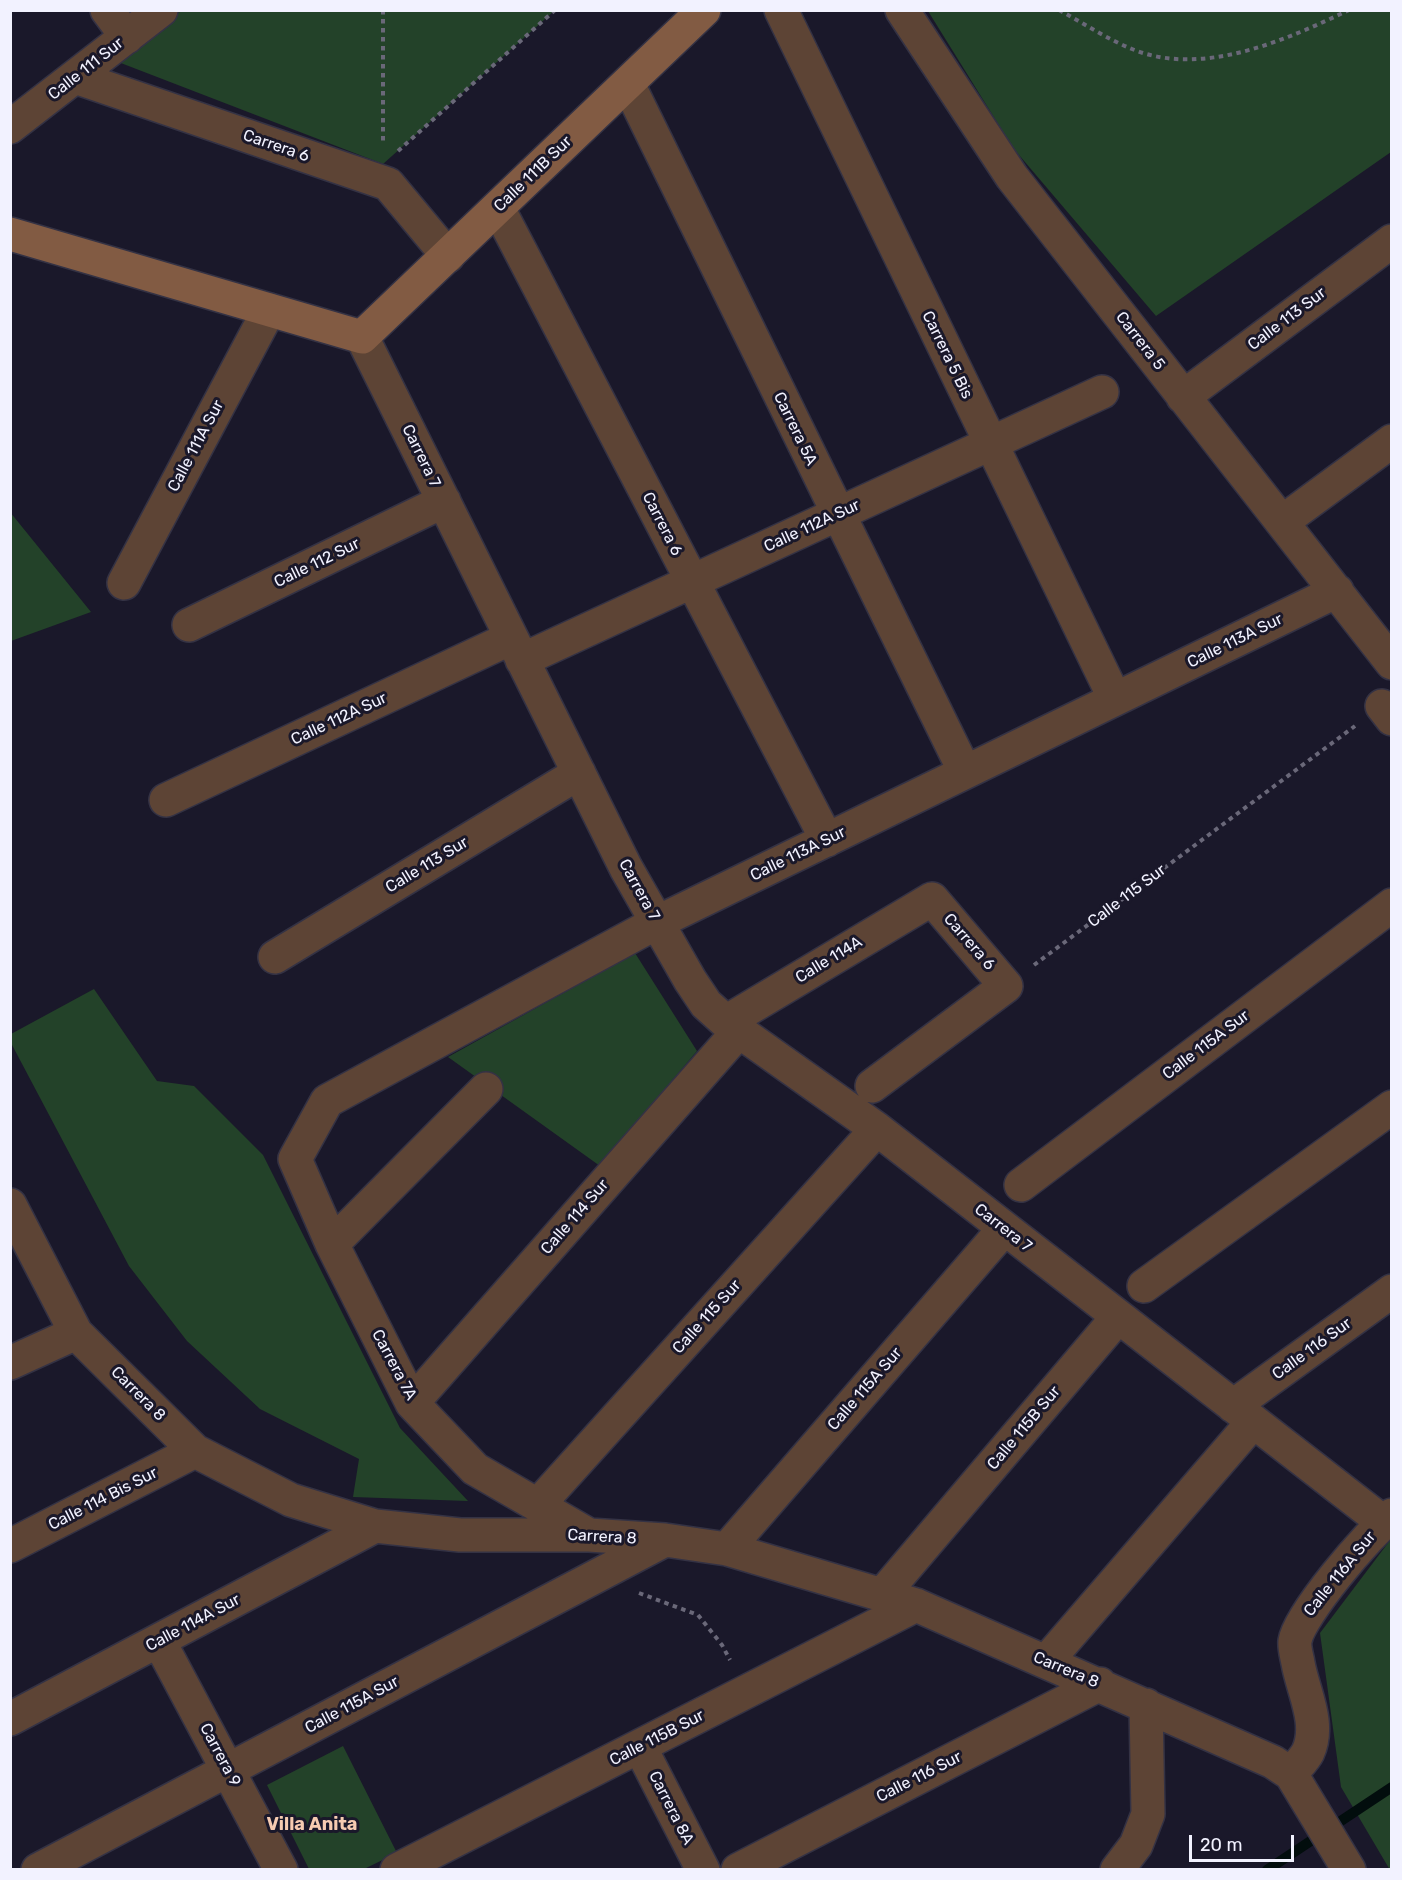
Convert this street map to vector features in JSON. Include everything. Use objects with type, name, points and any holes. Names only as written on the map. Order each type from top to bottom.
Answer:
[{"type":"street","points":[[107,10],[127,37]]},
{"type":"street","name":"Calle 111 Sur","points":[[10,127],[161,10]]},
{"type":"street","name":"Calle 111B Sur","points":[[363,338],[704,10]]},
{"type":"street","name":"Carrera 5 Bis","points":[[781,10],[1115,699]]},
{"type":"street","name":"Carrera 5","points":[[902,10],[1012,177],[1390,658]]},
{"type":"street","name":"Carrera 6","points":[[75,77],[376,171],[448,256]]},
{"type":"street","name":"Carrera 5A","points":[[628,84],[965,772]]},
{"type":"street","name":"Carrera 6","points":[[498,208],[827,840]]},
{"type":"street","points":[[10,234],[363,338]]},
{"type":"street","name":"Calle 113 Sur","points":[[1183,397],[1392,241]]},
{"type":"street","name":"Calle 111A Sur","points":[[124,583],[269,310]]},
{"type":"street","name":"Carrera 7","points":[[363,338],[517,649],[656,922],[706,1004],[732,1026],[877,1129],[1243,1414],[1387,1519]]},
{"type":"street","name":"Calle 112A Sur","points":[[166,800],[517,649],[691,582],[1102,392]]},
{"type":"street","points":[[1282,522],[1392,441]]},
{"type":"street","name":"Calle 112 Sur","points":[[189,625],[444,501]]},
{"type":"street","name":"Calle 113A Sur","points":[[295,1159],[327,1101],[656,922],[1336,591]]},
{"type":"street","name":"Calle 113 Sur","points":[[275,957],[579,772]]},
{"type":"street","name":"Carrera 6","points":[[932,899],[1006,986]]},
{"type":"street","name":"Calle 114A","points":[[732,1026],[932,899]]},
{"type":"street","name":"Calle 115A Sur","points":[[1022,1185],[1392,905]]},
{"type":"street","points":[[872,1086],[1006,986]]},
{"type":"street","name":"Calle 114 Sur","points":[[412,1403],[732,1026]]},
{"type":"street","points":[[332,1244],[486,1089]]},
{"type":"street","points":[[1144,1287],[1392,1107]]},
{"type":"street","name":"Calle 115 Sur","points":[[537,1505],[877,1129]]},
{"type":"street","name":"Carrera 7A","points":[[295,1159],[332,1244],[412,1403],[475,1469],[589,1535]]},
{"type":"street","name":"Carrera 8","points":[[10,1205],[76,1333],[195,1451],[291,1500],[375,1526],[460,1535],[589,1535],[665,1540],[727,1549],[916,1605],[1249,1750],[1291,1774]]},
{"type":"street","name":"Calle 115A Sur","points":[[727,1549],[1004,1229]]},
{"type":"street","name":"Calle 116 Sur","points":[[1046,1662],[1243,1414],[1392,1291]]},
{"type":"street","name":"Calle 115B Sur","points":[[883,1594],[1118,1317]]},
{"type":"street","points":[[10,1363],[76,1333]]},
{"type":"street","name":"Calle 114 Bis Sur","points":[[10,1546],[195,1451]]},
{"type":"street","name":"Calle 116A Sur","points":[[1291,1774],[1308,1752],[1313,1732],[1313,1718],[1304,1694],[1294,1642],[1302,1622],[1366,1539],[1387,1519]]},
{"type":"street","name":"Calle 114A Sur","points":[[10,1719],[375,1526]]},
{"type":"street","name":"Calle 115A Sur","points":[[38,1869],[665,1540]]},
{"type":"street","name":"Calle 115B Sur","points":[[397,1869],[747,1693],[916,1605]]},
{"type":"street","name":"Carrera 9","points":[[159,1641],[281,1869]]},
{"type":"street","name":"Calle 116 Sur","points":[[738,1869],[1100,1684]]},
{"type":"street","points":[[1117,1869],[1136,1845],[1149,1814],[1146,1705]]},
{"type":"street","name":"Carrera 8A","points":[[640,1747],[703,1869]]},
{"type":"street","points":[[1291,1774],[1344,1860]]},
{"type":"path","points":[[376,171],[383,10]]},
{"type":"path","points":[[376,171],[555,10]]},
{"type":"path","points":[[1059,10],[1134,50],[1185,61],[1238,52],[1318,25],[1349,10]]},
{"type":"path","name":"Calle 115 Sur","points":[[1006,986],[1387,712]]},
{"type":"path","points":[[609,1570],[631,1589],[698,1615],[722,1645],[747,1693]]},
{"type":"green space","points":[[181,11],[554,11],[383,164],[113,60]]},
{"type":"green space","points":[[928,11],[1391,11],[1391,152],[1156,316],[1013,148]]},
{"type":"green space","points":[[10,512],[91,612],[11,641],[10,641]]},
{"type":"green space","points":[[635,953],[697,1051],[600,1166],[448,1057]]},
{"type":"green space","points":[[94,989],[157,1081],[194,1086],[263,1155],[400,1428],[468,1501],[353,1497],[359,1459],[260,1409],[187,1341],[129,1266],[11,1043],[11,1034]]},
{"type":"green space","points":[[1391,1539],[1392,1869],[1390,1870],[1341,1787],[1320,1633]]},
{"type":"green space","points":[[343,1746],[397,1853],[364,1869],[309,1869],[267,1785]]},
{"type":"waterway","points":[[1267,1870],[1392,1787]]},
{"type":"district","name":"Villa Anita","points":[[312,1825]]}]
